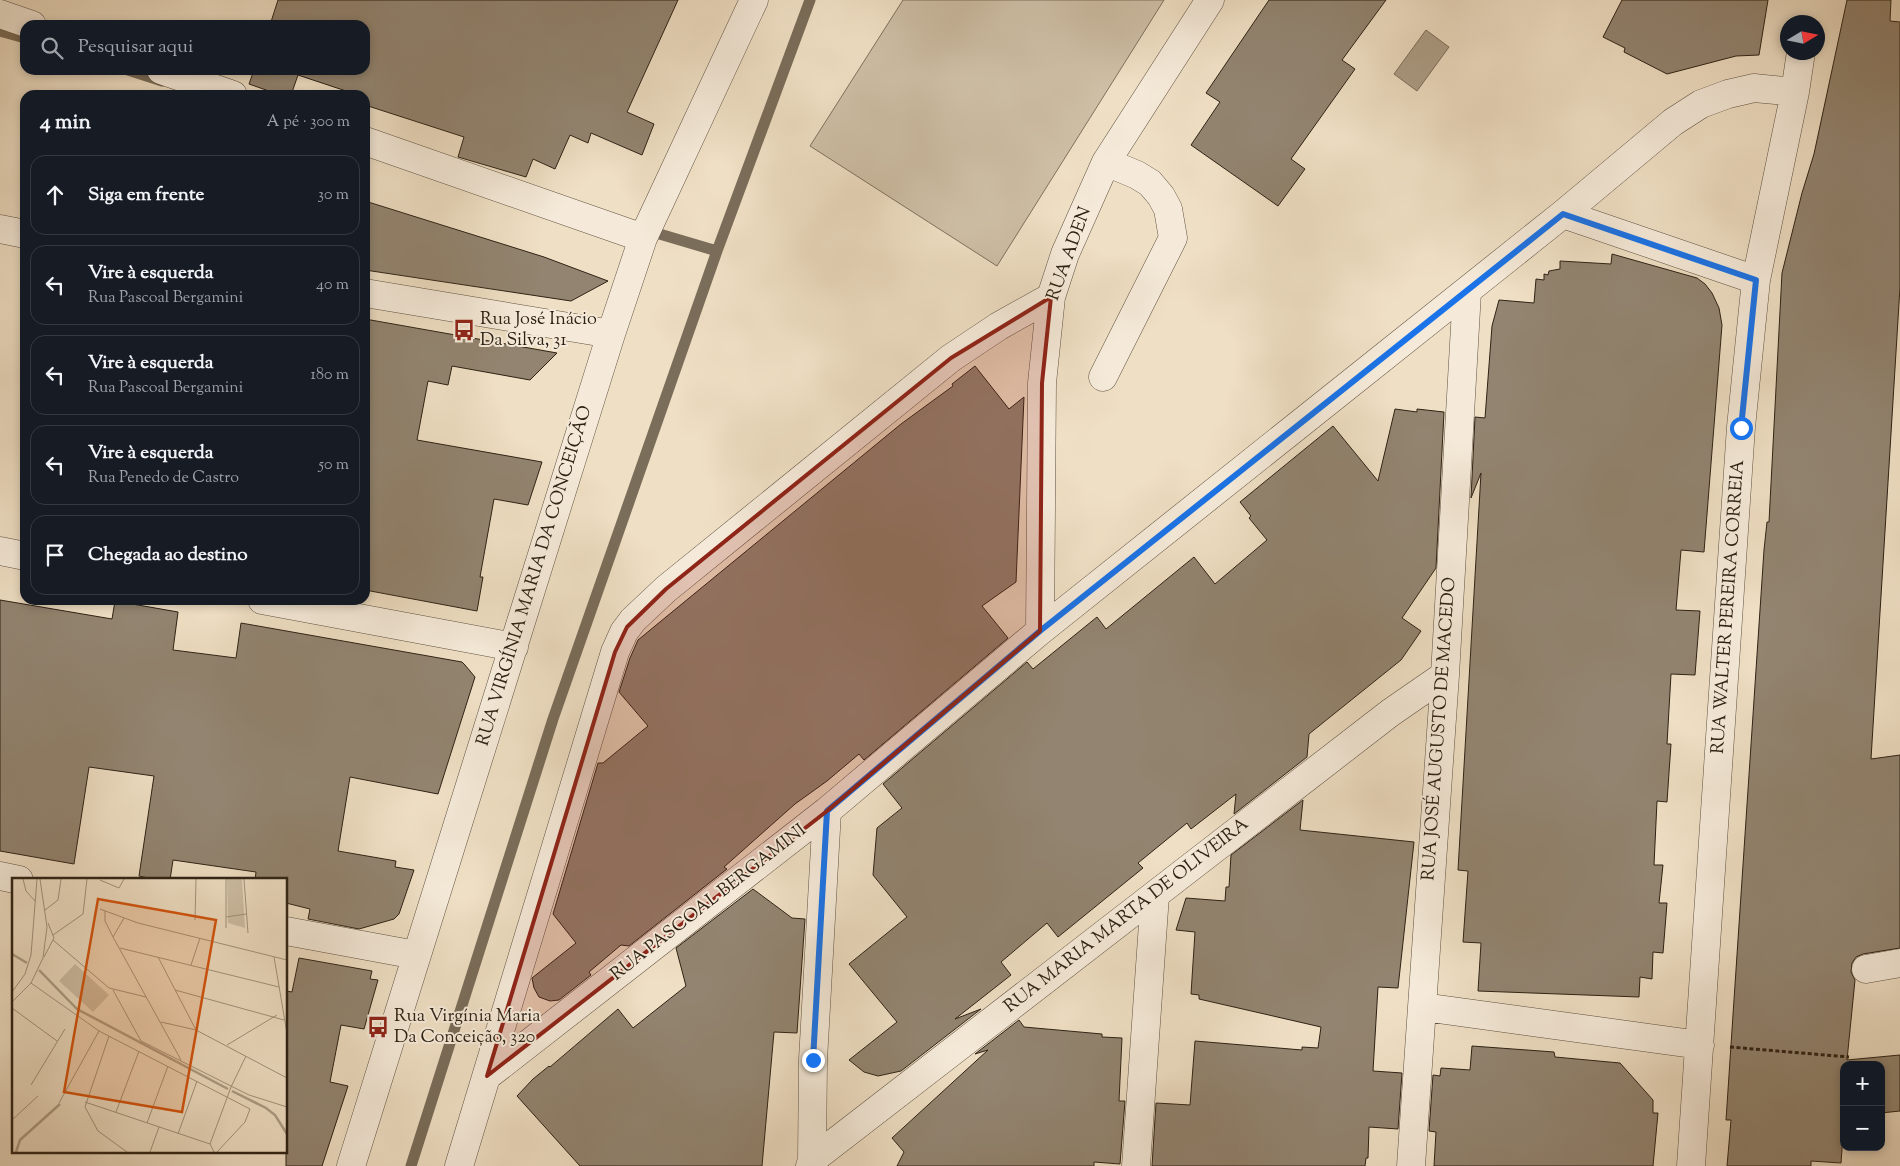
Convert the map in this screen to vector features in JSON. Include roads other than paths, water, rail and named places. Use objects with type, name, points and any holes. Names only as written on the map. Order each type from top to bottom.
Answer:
[{"type":"street","name":"RUA VIRGÍNIA MARIA DA CONCEIÇÃO","points":[[351,1166],[611,334],[643,238],[754,0]]},
{"type":"street","name":"RUA ADEN","points":[[1040,631],[1042,383],[1051,297],[1065,254],[1106,162],[1210,0]]},
{"type":"street","points":[[0,14],[20,21]]},
{"type":"street","name":"RUA WALTER PEREIRA CORREIA","points":[[1690,1166],[1700,1044],[1740,437],[1756,280],[1800,60]]},
{"type":"street","points":[[175,75],[219,90]]},
{"type":"street","name":"RUA PASCOAL BERGAMINI","points":[[487,1076],[827,811],[1040,631],[1467,292],[1673,122],[1701,104],[1728,94],[1754,88],[1794,92]]},
{"type":"street","points":[[370,143],[643,238]]},
{"type":"street","points":[[1103,377],[1173,238],[1168,209],[1161,196],[1150,183],[1137,175],[1106,162]]},
{"type":"street","points":[[1563,214],[1756,280]]},
{"type":"street","points":[[0,229],[20,233]]},
{"type":"street","name":"RUA JOSÉ AUGUSTO DE MACEDO","points":[[1410,1166],[1423,1007],[1445,675],[1467,292]]},
{"type":"street","points":[[370,294],[611,334]]},
{"type":"street","points":[[459,1166],[615,652],[624,632],[633,620],[666,589],[951,358],[999,326],[1051,297]]},
{"type":"street","points":[[0,552],[20,555]]},
{"type":"street","points":[[289,605],[514,647]]},
{"type":"street","name":"RUA MARIA MARTA DE OLIVEIRA","points":[[811,1163],[1390,713],[1445,675]]},
{"type":"street","points":[[811,1163],[813,1060],[827,811]]},
{"type":"street","points":[[1136,1166],[1155,895]]},
{"type":"street","points":[[288,930],[416,955]]},
{"type":"street","points":[[1866,969],[1900,963]]},
{"type":"street","points":[[1423,1007],[1700,1044]]},
{"type":"waterway","points":[[411,1166],[553,719],[717,251],[810,0]]},
{"type":"waterway","points":[[0,31],[20,37]]},
{"type":"waterway","points":[[143,75],[162,81]]},
{"type":"waterway","points":[[646,230],[717,251]]},
{"type":"place","name":"Rua José Inácio Da Silva, 31","points":[[464,330]]},
{"type":"place","name":"Rua Virgínia Maria Da Conceição, 320","points":[[378,1027]]}]
